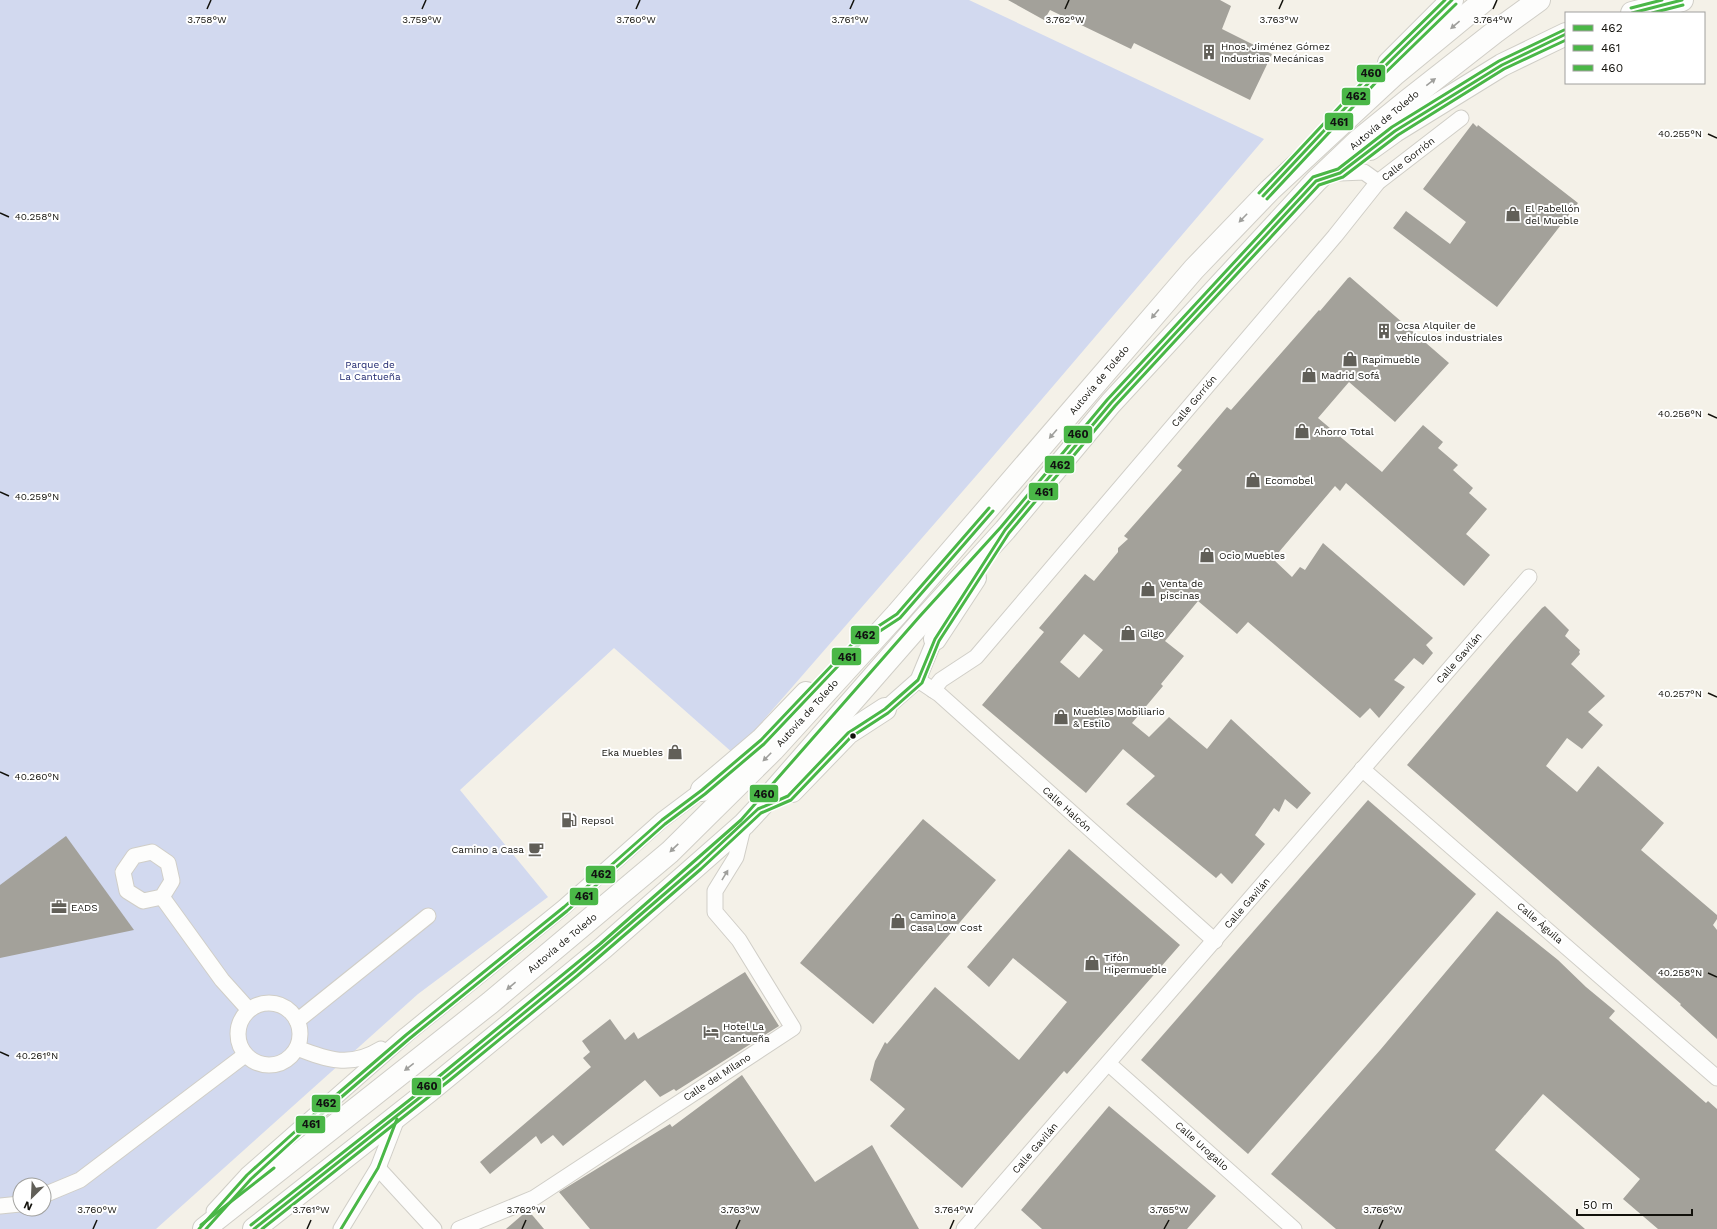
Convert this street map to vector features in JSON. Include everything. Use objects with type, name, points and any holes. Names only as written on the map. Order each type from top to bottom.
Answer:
[{"type":"highway","points":[[1270,190],[1376,75],[1452,0]]},
{"type":"highway","name":"Autovía de Toledo","points":[[204,1229],[490,1003],[670,852],[773,750],[897,614],[1194,269],[1270,190],[1395,74],[1485,0]]},
{"type":"highway","name":"Autovía de Toledo","points":[[254,1229],[398,1116],[603,948],[751,816],[924,619],[1005,530],[1110,403],[1316,181],[1359,140],[1495,32],[1539,0]]},
{"type":"highway","points":[[1636,12],[1682,0]]},
{"type":"highway","points":[[1316,181],[1340,173],[1394,131],[1502,65],[1565,34]]},
{"type":"highway","points":[[935,639],[1005,530]]},
{"type":"highway","points":[[702,790],[761,740],[854,642],[897,614]]},
{"type":"highway","points":[[751,816],[788,796],[848,733],[885,710]]},
{"type":"street","name":"Calle Gorrión","points":[[933,690],[941,680],[976,657],[1335,236],[1378,182],[1461,118]]},
{"type":"street","points":[[1340,173],[1364,172],[1378,182]]},
{"type":"street","name":"Calle Gavilán","points":[[964,1229],[1109,1064],[1362,769],[1530,577]]},
{"type":"street","points":[[885,710],[918,680],[935,639]]},
{"type":"street","name":"Calle Halcón","points":[[918,680],[933,690],[1215,941]]},
{"type":"street","name":"Calle Águila","points":[[1362,769],[1717,1078]]},
{"type":"street","points":[[199,1229],[247,1175],[406,1035],[564,907],[662,820],[702,790]]},
{"type":"street","name":"Calle del Milano","points":[[459,1229],[534,1198],[793,1028],[739,940],[715,912],[715,891],[736,857],[751,816]]},
{"type":"street","points":[[162,897],[222,980],[249,1010]]},
{"type":"street","points":[[297,1021],[428,916]]},
{"type":"street","points":[[270,1003],[281,1006],[290,1012],[297,1021],[300,1041],[297,1048],[287,1060],[273,1066],[257,1064],[245,1055],[238,1040],[238,1034],[240,1023],[249,1010],[259,1005],[270,1003]]},
{"type":"street","points":[[297,1048],[326,1058],[346,1061],[368,1057],[406,1035]]},
{"type":"street","points":[[52,1192],[80,1180],[245,1055]]},
{"type":"street","name":"Calle Urogallo","points":[[1109,1064],[1294,1229]]},
{"type":"street","points":[[341,1229],[378,1168],[398,1116]]},
{"type":"street","points":[[378,1168],[434,1229]]},
{"type":"street","points":[[0,1206],[12,1205]]},
{"type":"green space","name":"Parque de La Cantueña","points":[[0,0],[969,0],[1264,139],[989,461],[734,754],[614,648],[460,790],[548,897],[418,994],[156,1229],[0,1229]]},
{"type":"building","name":"Hnos. Jiménez Gómez Industrias Mecánicas","points":[[1008,0],[1220,0],[1231,6],[1222,29],[1272,54],[1250,100],[1134,43],[1131,49],[1050,10],[1044,20]]},
{"type":"building","name":"El Pabellón del Mueble","points":[[1473,123],[1477,127],[1478,125],[1578,203],[1497,307],[1393,228],[1406,211],[1450,244],[1466,222],[1423,189]]},
{"type":"building","points":[[1350,277],[1449,363],[1395,422],[1349,382],[1318,418],[1382,472],[1423,425],[1443,442],[1438,448],[1458,465],[1453,470],[1473,488],[1469,493],[1487,509],[1466,534],[1490,555],[1464,586],[1346,483],[1340,491],[1335,486],[1273,559],[1292,577],[1300,567],[1305,570],[1323,543],[1433,638],[1426,645],[1433,653],[1423,665],[1414,658],[1394,680],[1405,687],[1379,718],[1370,708],[1360,718],[1248,622],[1237,634],[1198,601],[1165,641],[1184,656],[1161,684],[1163,686],[1132,723],[1149,737],[1169,717],[1207,749],[1231,719],[1311,793],[1297,809],[1285,799],[1279,812],[1274,808],[1255,835],[1265,844],[1232,884],[1221,873],[1216,878],[1126,804],[1155,776],[1123,749],[1086,793],[982,705],[1044,632],[1039,628],[1085,574],[1094,581],[1118,552],[1118,548],[1128,539],[1124,536],[1182,470],[1177,466],[1227,407],[1231,410]],"holes":[[[1084,634],[1103,650],[1079,678],[1060,662]]]},
{"type":"building","points":[[1545,606],[1569,630],[1565,636],[1580,650],[1580,654],[1571,664],[1605,696],[1588,712],[1603,725],[1582,749],[1567,738],[1546,766],[1577,792],[1598,766],[1664,823],[1641,850],[1717,915],[1717,919],[1713,925],[1717,930],[1717,1039],[1680,1005],[1681,1004],[1407,765],[1511,643]]},
{"type":"building","points":[[1368,800],[1476,894],[1248,1154],[1141,1060]]},
{"type":"building","name":"Camino a Casa Low Cost","points":[[923,819],[996,880],[873,1024],[800,963]]},
{"type":"building","name":"EADS","points":[[66,836],[134,930],[0,958],[0,885]]},
{"type":"building","points":[[1069,849],[1180,945],[1067,1074],[1064,1071],[962,1188],[890,1126],[905,1109],[870,1080],[875,1061],[885,1042],[887,1044],[935,987],[1019,1060],[1067,1002],[1013,958],[989,987],[967,967]]},
{"type":"building","points":[[1497,911],[1558,960],[1586,987],[1615,1011],[1609,1018],[1706,1103],[1708,1101],[1717,1109],[1717,1229],[1658,1229],[1623,1199],[1640,1179],[1543,1094],[1495,1150],[1585,1229],[1336,1229],[1271,1174],[1381,1049]]},
{"type":"building","points":[[745,972],[779,1026],[676,1091],[674,1089],[660,1097],[645,1080],[563,1146],[553,1135],[541,1144],[536,1136],[490,1174],[480,1162],[591,1067],[583,1058],[590,1052],[582,1041],[610,1019],[625,1040],[634,1032],[638,1039]]},
{"type":"building","points":[[742,1075],[815,1182],[872,1145],[919,1229],[590,1229],[559,1192],[670,1124],[672,1127]]},
{"type":"building","points":[[1109,1106],[1216,1196],[1187,1229],[1042,1229],[1021,1210]]},
{"type":"building","points":[[528,1210],[544,1229],[506,1229]]},
{"type":"transit line","name":"460","points":[[1259,193],[1372,72],[1445,0]]},
{"type":"transit line","name":"462","points":[[1263,196],[1376,75],[1452,0]]},
{"type":"transit line","name":"460","points":[[1631,8],[1662,0]]},
{"type":"transit line","name":"462","points":[[1636,12],[1682,0]]},
{"type":"transit line","name":"461","points":[[1267,199],[1380,78],[1456,4]]},
{"type":"transit line","name":"461","points":[[1656,12],[1683,5]]},
{"type":"transit line","name":"460","points":[[251,1225],[426,1087],[600,944],[741,820],[920,616],[1001,527],[1107,400],[1313,177],[1338,169],[1392,127],[1499,61],[1564,30]]},
{"type":"transit line","name":"462","points":[[254,1229],[447,1076],[574,972],[698,865],[758,809],[788,796],[848,733],[885,709],[918,680],[935,639],[1005,530],[1111,403],[1316,181],[1340,173],[1395,131],[1502,65],[1565,34]]},
{"type":"transit line","name":"461","points":[[262,1229],[450,1080],[577,976],[701,869],[761,813],[791,800],[851,737],[888,713],[922,683],[939,641],[1009,533],[1115,406],[1319,185],[1343,177],[1398,135],[1504,69],[1565,40]]},
{"type":"transit line","name":"462","points":[[199,1229],[247,1175],[321,1108],[406,1035],[564,907],[662,820],[702,790],[761,740],[854,642],[897,614],[989,508]]},
{"type":"transit line","name":"461","points":[[206,1229],[251,1179],[324,1112],[409,1039],[567,911],[665,824],[705,794],[764,744],[857,646],[900,618],[993,511]]},
{"type":"transit line","name":"462","points":[[341,1229],[378,1168],[397,1119]]},
{"type":"transit line","name":"460","points":[[201,1225],[274,1168]]},
{"type":"place","name":"Hnos. Jiménez Gómez Industrias Mecánicas","points":[[1209,52]]},
{"type":"place","name":"El Pabellón del Mueble","points":[[1513,214]]},
{"type":"place","name":"Ocsa Alquiler de vehículos industriales","points":[[1384,331]]},
{"type":"place","name":"Rapimueble","points":[[1350,359]]},
{"type":"place","name":"Madrid Sofá","points":[[1309,375]]},
{"type":"place","name":"Ahorro Total","points":[[1302,431]]},
{"type":"place","name":"Ecomobel","points":[[1253,480]]},
{"type":"place","name":"Ocio Muebles","points":[[1207,555]]},
{"type":"place","name":"Venta de piscinas","points":[[1148,589]]},
{"type":"place","name":"Gilgo","points":[[1128,633]]},
{"type":"place","name":"Muebles Mobiliario & Estilo","points":[[1061,717]]},
{"type":"place","name":"Eka Muebles","points":[[675,752]]},
{"type":"place","name":"Repsol","points":[[569,820]]},
{"type":"place","name":"Camino a Casa","points":[[536,849]]},
{"type":"place","name":"EADS","points":[[59,907]]},
{"type":"place","name":"Camino a Casa Low Cost","points":[[898,921]]},
{"type":"place","name":"Tifón Hipermueble","points":[[1092,963]]},
{"type":"place","name":"Hotel La Cantueña","points":[[711,1032]]}]
